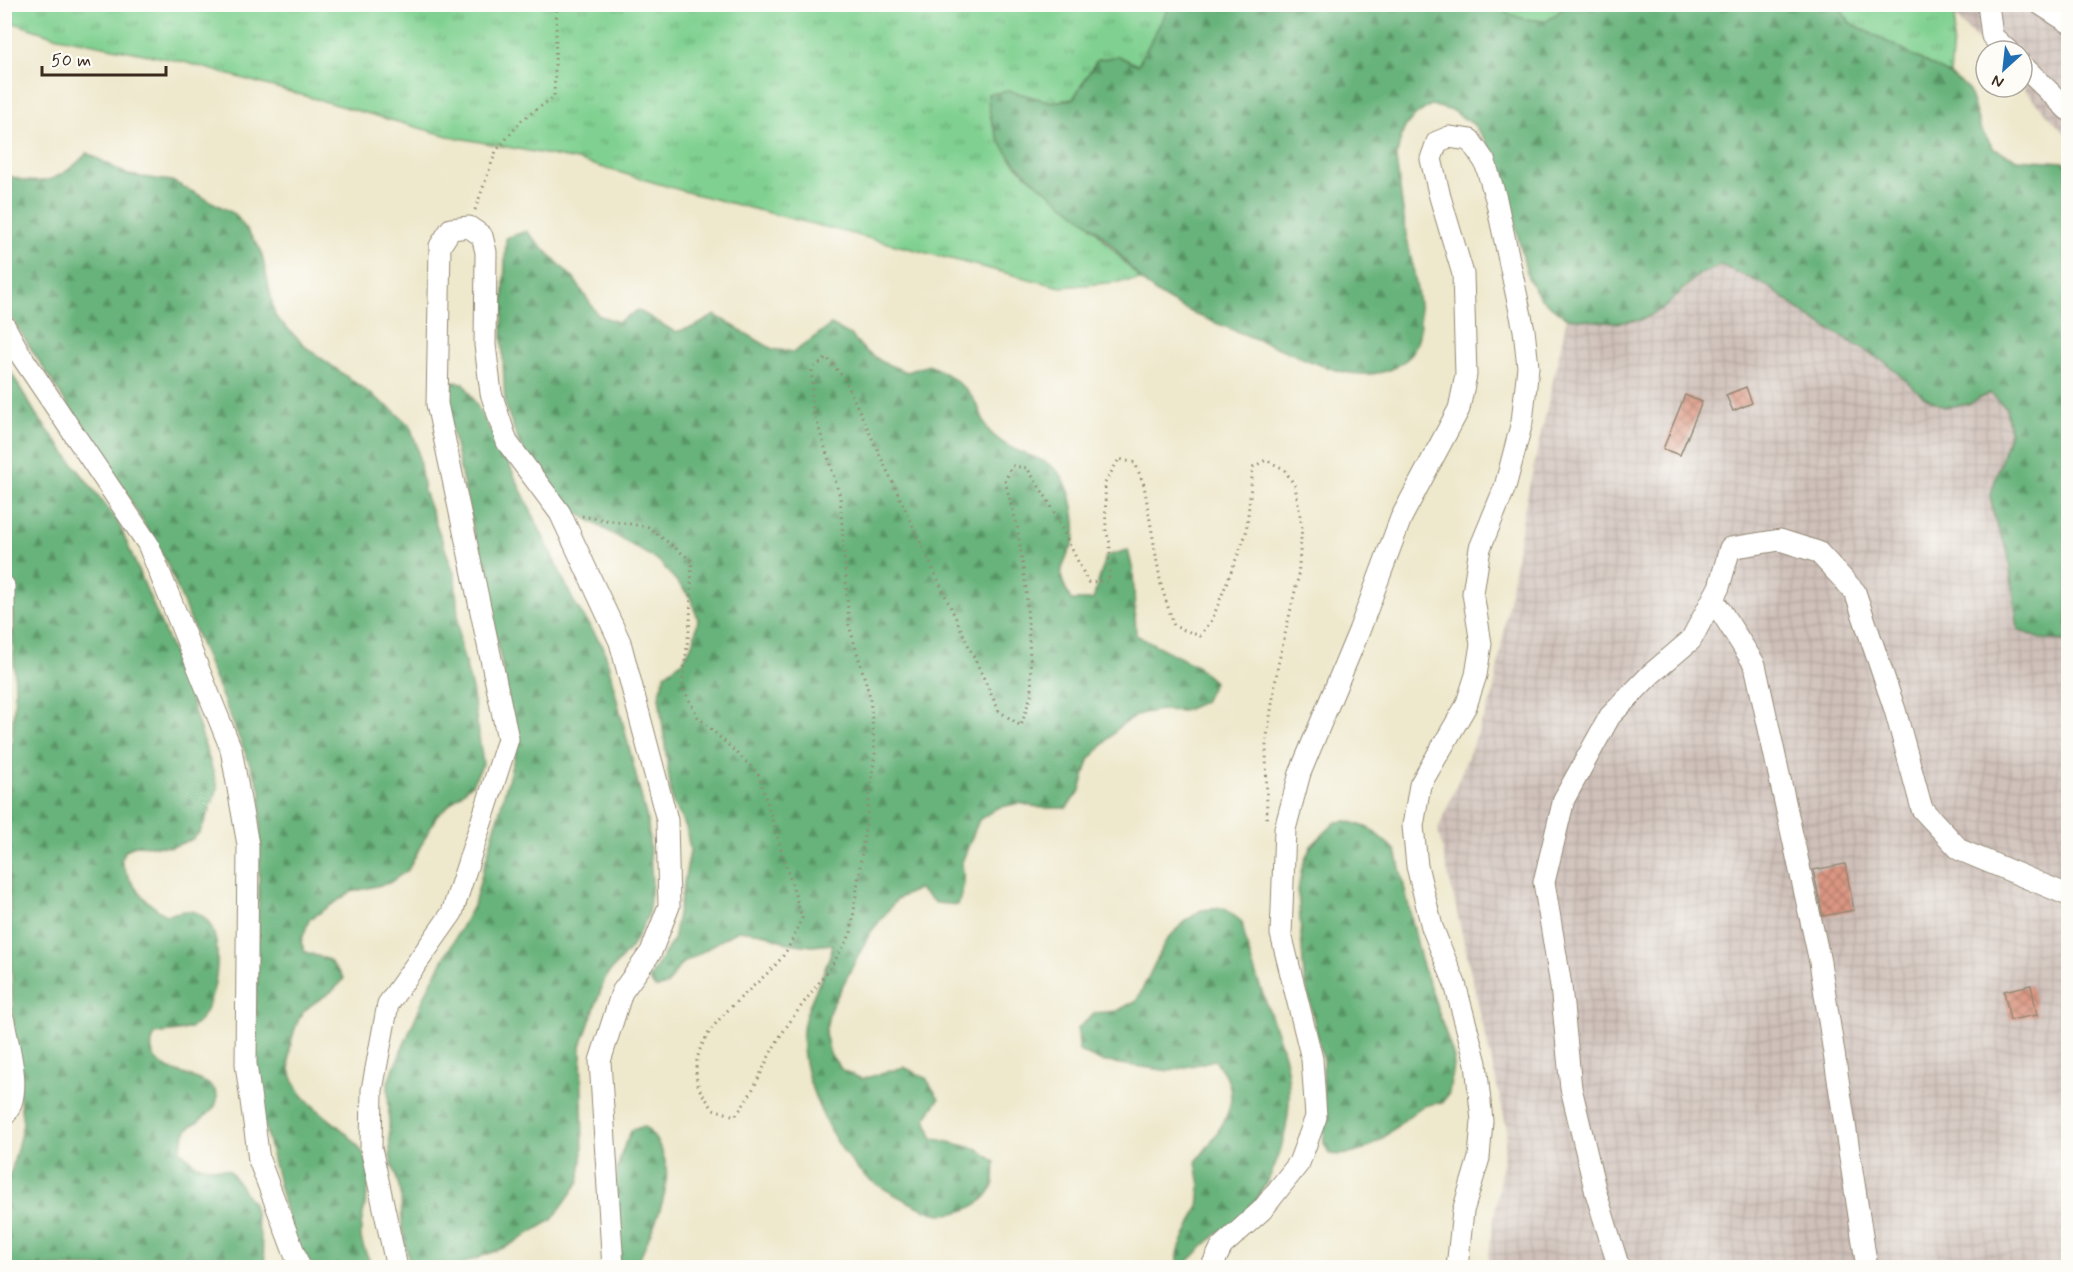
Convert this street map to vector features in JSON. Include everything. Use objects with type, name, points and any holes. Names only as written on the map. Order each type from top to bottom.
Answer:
[{"type":"street","points":[[1988,4],[1992,36],[1995,39]]},
{"type":"street","points":[[2040,4],[2068,22]]},
{"type":"street","points":[[2034,77],[2068,110]]},
{"type":"street","points":[[1211,1268],[1222,1246],[1262,1210],[1299,1164],[1316,1117],[1312,1059],[1281,934],[1286,829],[1300,773],[1359,630],[1401,518],[1459,409],[1466,375],[1463,274],[1431,159],[1437,142],[1449,137],[1470,140],[1485,162],[1496,200],[1524,330],[1528,367],[1522,422],[1505,487],[1479,548],[1473,593],[1481,644],[1476,675],[1466,706],[1420,785],[1413,826],[1417,866],[1432,927],[1455,984],[1476,1063],[1482,1120],[1479,1158],[1463,1211],[1457,1268]]},
{"type":"street","points":[[397,1268],[371,1148],[372,1090],[388,1004],[452,913],[508,739],[437,404],[440,246],[451,229],[469,226],[482,236],[486,252],[485,345],[491,393],[507,442],[560,513],[620,642],[667,820],[669,906],[651,952],[622,992],[600,1061],[613,1268]]},
{"type":"street","points":[[4,325],[20,354],[148,544],[231,749],[248,845],[246,1064],[259,1160],[300,1268]]},
{"type":"street","points":[[1619,1268],[1596,1193],[1571,1088],[1561,986],[1544,882],[1564,799],[1610,716],[1651,674],[1691,640],[1719,587],[1730,548],[1780,540],[1818,552],[1855,592],[1894,710],[1922,809],[1960,850],[2068,895]]},
{"type":"street","points":[[4,586],[4,629]]},
{"type":"street","points":[[1713,599],[1755,665],[1820,962],[1867,1268]]},
{"type":"street","points":[[4,1021],[14,1087],[12,1107],[4,1116]]},
{"type":"path","points":[[469,226],[496,151],[522,120],[554,97],[557,4]]},
{"type":"path","points":[[560,513],[648,527],[692,561],[690,622],[682,686],[698,717],[758,773],[802,918],[784,955],[732,1003],[711,1029],[698,1059],[698,1086],[713,1109],[735,1116],[752,1096],[782,1033],[840,954],[851,933],[875,754],[870,697],[849,625],[840,496],[812,406],[812,369],[827,358],[844,378],[893,488],[999,711],[1021,726],[1032,693],[1026,588],[1017,525],[1005,482],[1012,466],[1027,468],[1044,493],[1088,582],[1109,581],[1110,543],[1106,531],[1104,483],[1119,459],[1135,463],[1144,485],[1161,585],[1174,626],[1200,636],[1212,620],[1246,534],[1252,467],[1266,460],[1284,469],[1295,486],[1302,526],[1298,578],[1278,665],[1266,743],[1267,831]]},
{"type":"shaded area","points":[[1944,5],[2068,5],[2068,137],[2033,99],[2034,39],[1977,39]]},
{"type":"shaded area","points":[[1721,265],[1767,286],[1808,316],[1886,363],[1923,396],[1944,407],[1969,404],[1990,393],[2007,408],[2010,431],[1995,520],[2008,552],[2018,629],[2041,639],[2068,641],[2068,1267],[1487,1267],[1507,1129],[1438,830],[1493,695],[1525,505],[1567,318],[1614,323],[1683,292],[1698,275]]},
{"type":"green space","points":[[5,4],[1170,5],[1138,65],[1118,56],[1097,60],[1073,99],[1051,102],[1010,91],[1010,158],[1025,174],[1086,220],[1141,280],[1061,287],[687,192],[577,160],[448,136],[184,62],[53,36],[5,20]]},
{"type":"green space","points":[[1497,4],[1514,16],[1547,21],[1568,5],[1838,5],[1849,22],[1950,75],[1968,88],[1981,130],[1994,149],[2017,159],[2064,162],[2068,167],[2068,641],[2041,639],[2018,630],[2008,552],[1995,520],[1990,497],[2010,431],[2006,408],[1990,393],[1969,404],[1944,407],[1923,396],[1886,363],[1808,316],[1767,286],[1721,265],[1698,275],[1664,308],[1642,320],[1614,323],[1567,318],[1541,299],[1528,278],[1506,187],[1486,141],[1473,124],[1453,111],[1431,105],[1409,121],[1400,139],[1396,159],[1419,302],[1420,331],[1417,343],[1408,358],[1387,371],[1370,374],[1340,371],[1318,364],[1202,317],[1151,289],[1103,236],[1029,176],[1013,159],[1000,141],[991,119],[988,94],[1010,91],[1051,102],[1073,99],[1097,60],[1118,56],[1138,65],[1170,5]]},
{"type":"green space","points":[[1497,5],[1568,5],[1547,21],[1514,16]]},
{"type":"green space","points":[[1838,5],[1944,5],[1955,16],[1950,75],[1849,22]]},
{"type":"green space","points":[[87,153],[128,175],[172,181],[235,214],[261,250],[275,316],[306,347],[394,411],[410,426],[417,446],[424,491],[455,576],[460,644],[472,689],[483,764],[472,784],[436,817],[408,870],[389,883],[351,892],[309,920],[301,942],[305,952],[329,960],[344,978],[333,990],[307,1009],[298,1021],[290,1050],[291,1072],[299,1090],[312,1105],[344,1131],[358,1146],[368,1164],[370,1172],[361,1237],[372,1267],[310,1267],[291,1233],[259,1102],[255,1055],[261,791],[166,561],[93,438],[64,400],[5,308],[4,173],[28,181],[49,180],[69,170]]},
{"type":"green space","points":[[526,231],[574,279],[598,315],[618,322],[638,310],[675,332],[696,326],[715,315],[772,349],[794,352],[831,325],[851,335],[865,351],[884,363],[907,372],[929,365],[944,373],[970,394],[991,433],[1004,444],[1053,467],[1062,477],[1069,491],[1075,524],[1074,541],[1062,568],[1062,579],[1071,600],[1093,600],[1106,556],[1128,550],[1133,571],[1136,635],[1197,666],[1214,682],[1204,702],[1183,711],[1160,710],[1139,714],[1120,726],[1089,760],[1080,791],[1066,808],[1042,808],[1019,803],[997,808],[979,820],[962,862],[964,884],[958,905],[936,903],[918,889],[897,899],[870,933],[830,1010],[825,1033],[830,1054],[842,1070],[862,1079],[904,1067],[926,1078],[939,1099],[926,1117],[932,1138],[978,1149],[995,1162],[993,1185],[984,1199],[969,1208],[952,1213],[935,1213],[889,1192],[866,1177],[841,1148],[820,1110],[806,1068],[803,1030],[808,1009],[833,944],[812,946],[788,943],[762,933],[738,930],[680,965],[667,985],[655,988],[649,979],[673,940],[690,851],[686,827],[672,802],[659,696],[665,674],[683,661],[694,641],[698,619],[690,597],[659,561],[560,503],[520,446],[505,404],[502,337],[506,238]]},
{"type":"green space","points":[[4,361],[37,416],[118,522],[185,681],[218,788],[201,830],[193,839],[172,847],[135,845],[125,851],[121,861],[139,892],[151,905],[166,915],[189,911],[203,916],[212,928],[216,945],[215,984],[202,1018],[188,1029],[155,1034],[152,1049],[156,1060],[166,1067],[206,1083],[215,1090],[216,1105],[186,1131],[180,1150],[196,1165],[229,1170],[253,1204],[267,1267],[5,1267],[5,1183],[12,1169],[23,1124],[14,1053],[7,817],[15,691],[10,549],[4,527]]},
{"type":"green space","points":[[453,382],[464,383],[505,456],[574,602],[604,648],[648,823],[652,884],[648,916],[631,948],[606,976],[581,1046],[583,1152],[579,1182],[552,1220],[508,1246],[455,1267],[410,1267],[402,1228],[401,1193],[390,1157],[388,1082],[429,986],[474,904],[516,751],[503,670],[451,426],[448,391]]},
{"type":"green space","points":[[1347,821],[1369,828],[1396,851],[1421,960],[1454,1058],[1449,1093],[1443,1102],[1422,1107],[1379,1141],[1357,1152],[1344,1155],[1330,1154],[1324,1144],[1323,1060],[1304,977],[1298,891],[1302,867],[1311,846],[1336,822]]},
{"type":"green space","points":[[1224,908],[1242,922],[1254,970],[1282,1048],[1287,1070],[1288,1116],[1284,1139],[1276,1161],[1255,1201],[1238,1220],[1216,1235],[1184,1265],[1177,1263],[1179,1249],[1198,1208],[1200,1186],[1196,1162],[1223,1124],[1227,1114],[1231,1092],[1227,1078],[1215,1060],[1170,1071],[1100,1061],[1079,1051],[1078,1028],[1095,1013],[1117,1011],[1137,1000],[1166,941],[1182,924],[1201,910]]},
{"type":"green space","points":[[644,1126],[662,1152],[666,1166],[664,1194],[637,1267],[619,1268],[615,1214],[616,1180],[624,1146],[632,1130]]},
{"type":"building","points":[[1746,387],[1752,403],[1733,411],[1726,395]]},
{"type":"building","points":[[1685,395],[1702,402],[1680,455],[1663,449]]},
{"type":"building","points":[[1845,864],[1854,910],[1823,916],[1813,870]]},
{"type":"building","points":[[2031,985],[2037,1015],[2010,1020],[2004,991]]}]
